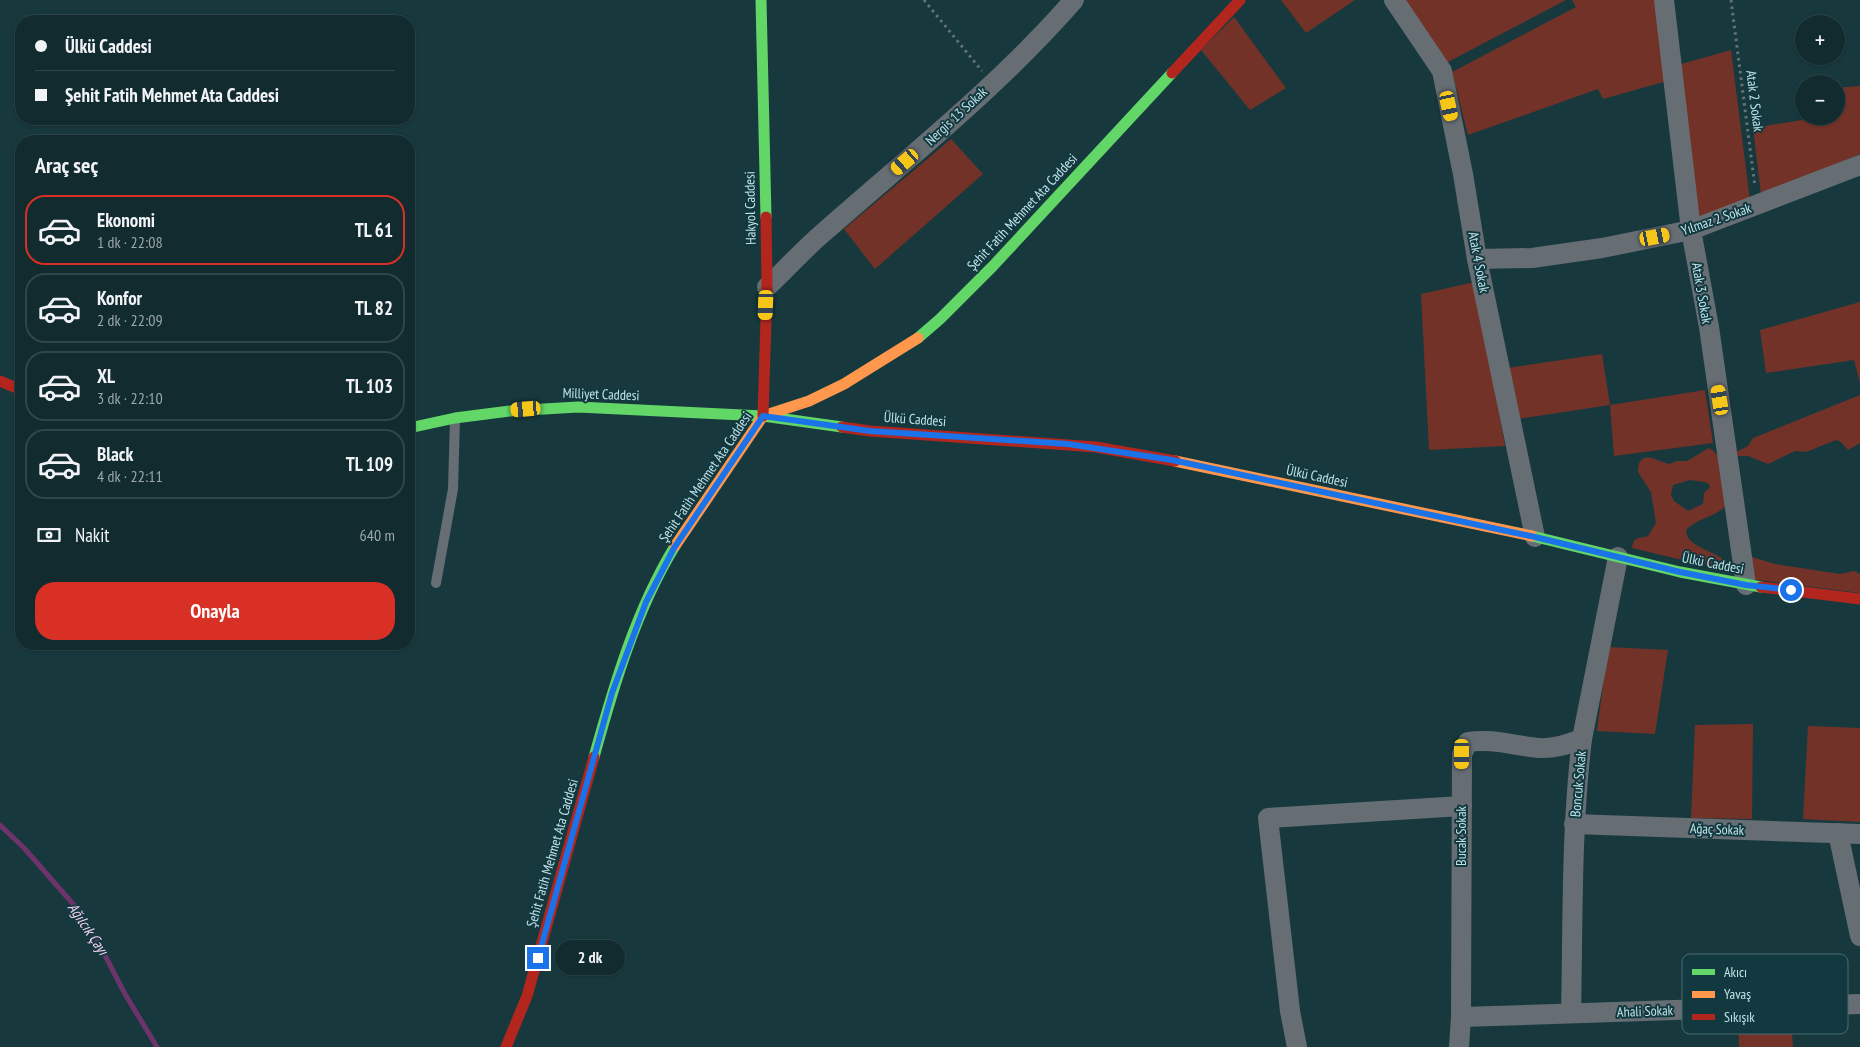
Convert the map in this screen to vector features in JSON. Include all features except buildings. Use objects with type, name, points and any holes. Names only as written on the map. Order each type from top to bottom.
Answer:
[{"type":"street","name":"Hakyol Caddesi","points":[[761,0],[767,287],[763,416]]},
{"type":"street","name":"Nergis 13 Sokak","points":[[767,287],[822,233],[919,151],[992,83],[1045,32],[1074,0]]},
{"type":"street","name":"Şehit Fatih Mehmet Ata Caddesi","points":[[506,1047],[527,996],[612,693],[646,602],[674,548],[763,416],[809,401],[844,384],[919,336],[940,319],[993,266],[1240,0]]},
{"type":"street","name":"Atak 4 Sokak","points":[[1394,0],[1442,71],[1463,174],[1477,259],[1535,537]]},
{"type":"street","name":"Atak 3 Sokak","points":[[1664,0],[1691,230],[1709,327],[1746,585]]},
{"type":"street","name":"Yılmaz 2 Sokak","points":[[1477,259],[1541,256],[1602,248],[1691,230],[1860,165]]},
{"type":"street","points":[[0,380],[15,387]]},
{"type":"street","name":"Milliyet Caddesi","points":[[415,427],[455,418],[510,411],[578,407],[763,416]]},
{"type":"street","name":"Ülkü Caddesi","points":[[763,416],[870,431],[1053,443],[1172,460],[1535,537],[1680,572],[1746,585],[1860,600]]},
{"type":"street","name":"Boncuk Sokak","points":[[1571,1013],[1574,824],[1582,739],[1618,557]]},
{"type":"street","name":"Bucak Sokak","points":[[1459,1047],[1461,1017],[1462,754],[1468,742],[1480,740],[1541,748],[1559,746],[1582,739]]},
{"type":"street","points":[[1297,1047],[1290,1011],[1268,818],[1462,806]]},
{"type":"street","name":"Ağaç Sokak","points":[[1574,824],[1860,834]]},
{"type":"street","points":[[1838,833],[1860,936]]},
{"type":"street","name":"Ahali Sokak","points":[[1461,1017],[1682,1010]]},
{"type":"lane","points":[[436,583],[453,489],[455,418]]},
{"type":"path","points":[[924,0],[992,83]]},
{"type":"path","name":"Atak 2 Sokak","points":[[1731,0],[1757,205]]},
{"type":"shaded area","points":[[1281,0],[1355,0],[1306,33]]},
{"type":"shaded area","points":[[1404,0],[1566,0],[1446,63]]},
{"type":"shaded area","points":[[1572,0],[1654,0],[1667,81],[1603,99],[1598,89],[1468,135],[1452,72],[1576,7]]},
{"type":"shaded area","points":[[1234,17],[1286,88],[1250,110],[1201,50]]},
{"type":"shaded area","points":[[1731,50],[1750,201],[1694,220],[1678,65]]},
{"type":"shaded area","points":[[1860,86],[1860,154],[1761,195],[1753,128],[1795,121],[1795,125],[1845,125],[1845,87]]},
{"type":"shaded area","points":[[951,139],[983,174],[875,269],[844,229]]},
{"type":"shaded area","points":[[1475,282],[1505,446],[1429,450],[1421,294]]},
{"type":"shaded area","points":[[1860,302],[1860,383],[1854,360],[1766,373],[1760,330]]},
{"type":"shaded area","points":[[1602,354],[1610,405],[1517,419],[1508,368]]},
{"type":"shaded area","points":[[1705,390],[1713,443],[1614,456],[1610,405]]},
{"type":"shaded area","points":[[1860,395],[1860,443],[1848,450],[1841,442],[1836,440],[1806,452],[1795,451],[1768,464],[1748,456],[1737,456],[1736,452],[1748,446],[1753,438]]},
{"type":"shaded area","points":[[1709,448],[1719,458],[1722,465],[1727,504],[1722,509],[1695,523],[1686,530],[1692,542],[1726,561],[1730,566],[1729,571],[1632,548],[1635,540],[1648,536],[1656,523],[1651,492],[1638,472],[1641,460],[1649,458],[1669,464],[1677,461],[1687,461]],"holes":[[[1690,480],[1707,483],[1710,487],[1704,493],[1703,504],[1688,511],[1674,501],[1671,495],[1673,485]]]},
{"type":"shaded area","points":[[1752,557],[1775,564],[1840,574],[1854,571],[1860,574],[1860,593],[1750,579]]},
{"type":"shaded area","points":[[1608,647],[1668,650],[1655,734],[1597,731]]},
{"type":"shaded area","points":[[1753,724],[1752,819],[1691,818],[1695,725]]},
{"type":"shaded area","points":[[1808,726],[1860,728],[1860,822],[1803,819]]},
{"type":"shaded area","points":[[1739,1034],[1792,1034],[1793,1047],[1739,1047]]},
{"type":"waterway","name":"Ağılcık Çayı","points":[[0,825],[24,848],[74,905],[95,936],[125,994],[157,1047]]},
{"type":"traffic: fast","points":[[761,0],[766,217]]},
{"type":"traffic: fast","points":[[918,338],[940,319],[993,266],[1172,73]]},
{"type":"traffic: fast","points":[[415,427],[455,418],[510,411],[578,407],[763,416],[842,427]]},
{"type":"traffic: fast","points":[[1532,536],[1680,572],[1761,587]]},
{"type":"traffic: fast","points":[[594,757],[627,648],[661,570],[675,546]]},
{"type":"traffic: slow","points":[[675,546],[763,416],[809,401],[844,384],[918,338]]},
{"type":"traffic: slow","points":[[1175,461],[1532,536]]},
{"type":"traffic: jam","points":[[1172,73],[1240,0]]},
{"type":"traffic: jam","points":[[763,416],[767,287],[766,217]]},
{"type":"traffic: jam","points":[[0,381],[15,387]]},
{"type":"traffic: jam","points":[[842,427],[870,431],[1096,447],[1175,461]]},
{"type":"traffic: jam","points":[[1761,587],[1860,599]]},
{"type":"traffic: jam","points":[[506,1047],[527,996],[594,757]]},
{"type":"route","points":[[538,958],[612,693],[646,602],[674,548],[763,416],[870,431],[1068,444],[1172,460],[1535,537],[1680,572],[1746,585],[1791,590]]}]
